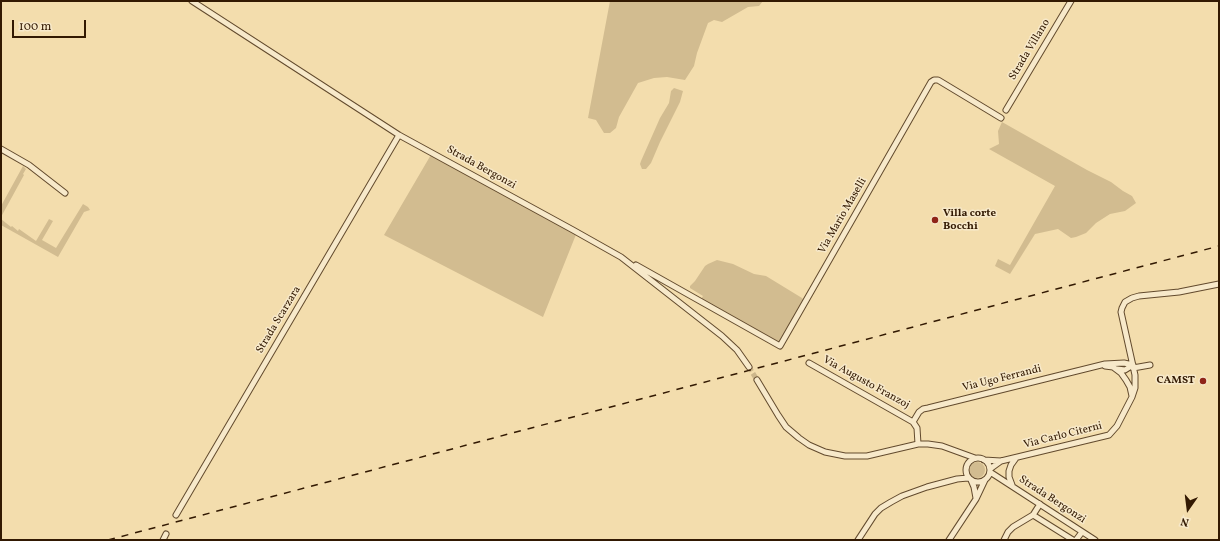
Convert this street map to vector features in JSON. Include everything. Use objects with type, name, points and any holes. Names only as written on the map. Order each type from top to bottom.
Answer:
[{"type":"street","name":"Strada Bergonzi","points":[[192,1],[399,135],[621,257],[730,343],[749,367]]},
{"type":"street","name":"Strada Villano","points":[[1006,110],[1071,1]]},
{"type":"street","name":"Via Mario Maselli","points":[[621,257],[780,346],[932,82],[934,80],[938,80],[1001,118]]},
{"type":"street","name":"Strada Scarzara","points":[[176,515],[399,135]]},
{"type":"street","points":[[1,149],[29,165],[65,193]]},
{"type":"street","name":"Via Carlo Citerni","points":[[984,460],[1001,461],[1016,458],[1103,438],[1109,435],[1117,426],[1132,397],[1136,381],[1121,312],[1122,308],[1128,300],[1139,296],[1179,292],[1219,284]]},
{"type":"street","points":[[686,307],[690,301],[695,299]]},
{"type":"street","points":[[1120,363],[1126,358],[1129,349]]},
{"type":"street","name":"Via Augusto Franzoj","points":[[810,363],[913,422],[917,428],[918,444]]},
{"type":"street","name":"Via Ugo Ferrandi","points":[[913,422],[919,412],[923,409],[1105,364],[1120,363],[1133,367]]},
{"type":"street","points":[[1102,365],[1125,370],[1133,367],[1150,365]]},
{"type":"street","points":[[1116,369],[1126,380],[1132,397]]},
{"type":"street","points":[[758,380],[786,427],[809,445],[825,452],[845,456],[867,456],[918,444],[942,446],[984,460],[989,466],[990,471],[976,499],[949,540]]},
{"type":"street","points":[[960,453],[966,467],[966,474],[976,491],[976,499]]},
{"type":"street","points":[[957,479],[971,460],[975,458]]},
{"type":"street","points":[[1012,486],[1009,471],[1016,458]]},
{"type":"street","name":"Via Carlo Citerni","points":[[990,471],[1001,461]]},
{"type":"street","name":"Strada Bergonzi","points":[[990,471],[1095,540]]},
{"type":"street","points":[[858,540],[881,508],[902,496],[927,487],[957,479],[969,479],[979,482],[998,477]]},
{"type":"street","points":[[1004,540],[1008,532],[1013,527],[1033,515],[1040,504]]},
{"type":"street","points":[[1033,515],[1073,540]]},
{"type":"street","points":[[1076,540],[1082,532]]},
{"type":"street","points":[[163,540],[166,534]]},
{"type":"shaded area","points":[[610,1],[763,1],[759,6],[748,7],[722,22],[714,20],[708,23],[694,66],[685,80],[667,77],[654,78],[638,83],[619,117],[616,128],[610,133],[604,133],[596,120],[588,118]]},
{"type":"shaded area","points":[[674,88],[683,91],[680,102],[651,163],[646,169],[642,169],[640,164],[641,161],[660,118],[669,103],[671,91]]},
{"type":"shaded area","points":[[1002,122],[1111,182],[1132,196],[1136,203],[1125,211],[1110,214],[1096,223],[1086,233],[1076,237],[1071,238],[1058,229],[1035,234],[1010,274],[995,266],[998,259],[1010,265],[1055,186],[989,149],[999,144],[998,131]]},
{"type":"shaded area","points":[[432,153],[577,232],[543,317],[384,235]]},
{"type":"shaded area","points":[[23,166],[26,169],[23,174],[24,175],[1,217],[1,206]]},
{"type":"shaded area","points":[[83,204],[90,210],[84,212],[58,257],[1,225],[1,219],[11,227],[12,226],[18,231],[19,229],[36,241],[49,219],[53,221],[42,240],[56,248]]},
{"type":"shaded area","points":[[717,260],[733,264],[754,274],[766,276],[805,301],[780,344],[701,299],[703,296],[690,288],[705,266]]},
{"type":"shaded area","points":[[977,462],[983,464],[985,470],[983,476],[977,478],[971,476],[969,470],[971,464]]},
{"type":"tunnel","points":[[749,367],[757,380]]},
{"type":"railway","points":[[108,540],[1219,246]]},
{"type":"place","name":"Villa corte Bocchi","points":[[935,220]]},
{"type":"place","name":"CAMST","points":[[1203,381]]}]
